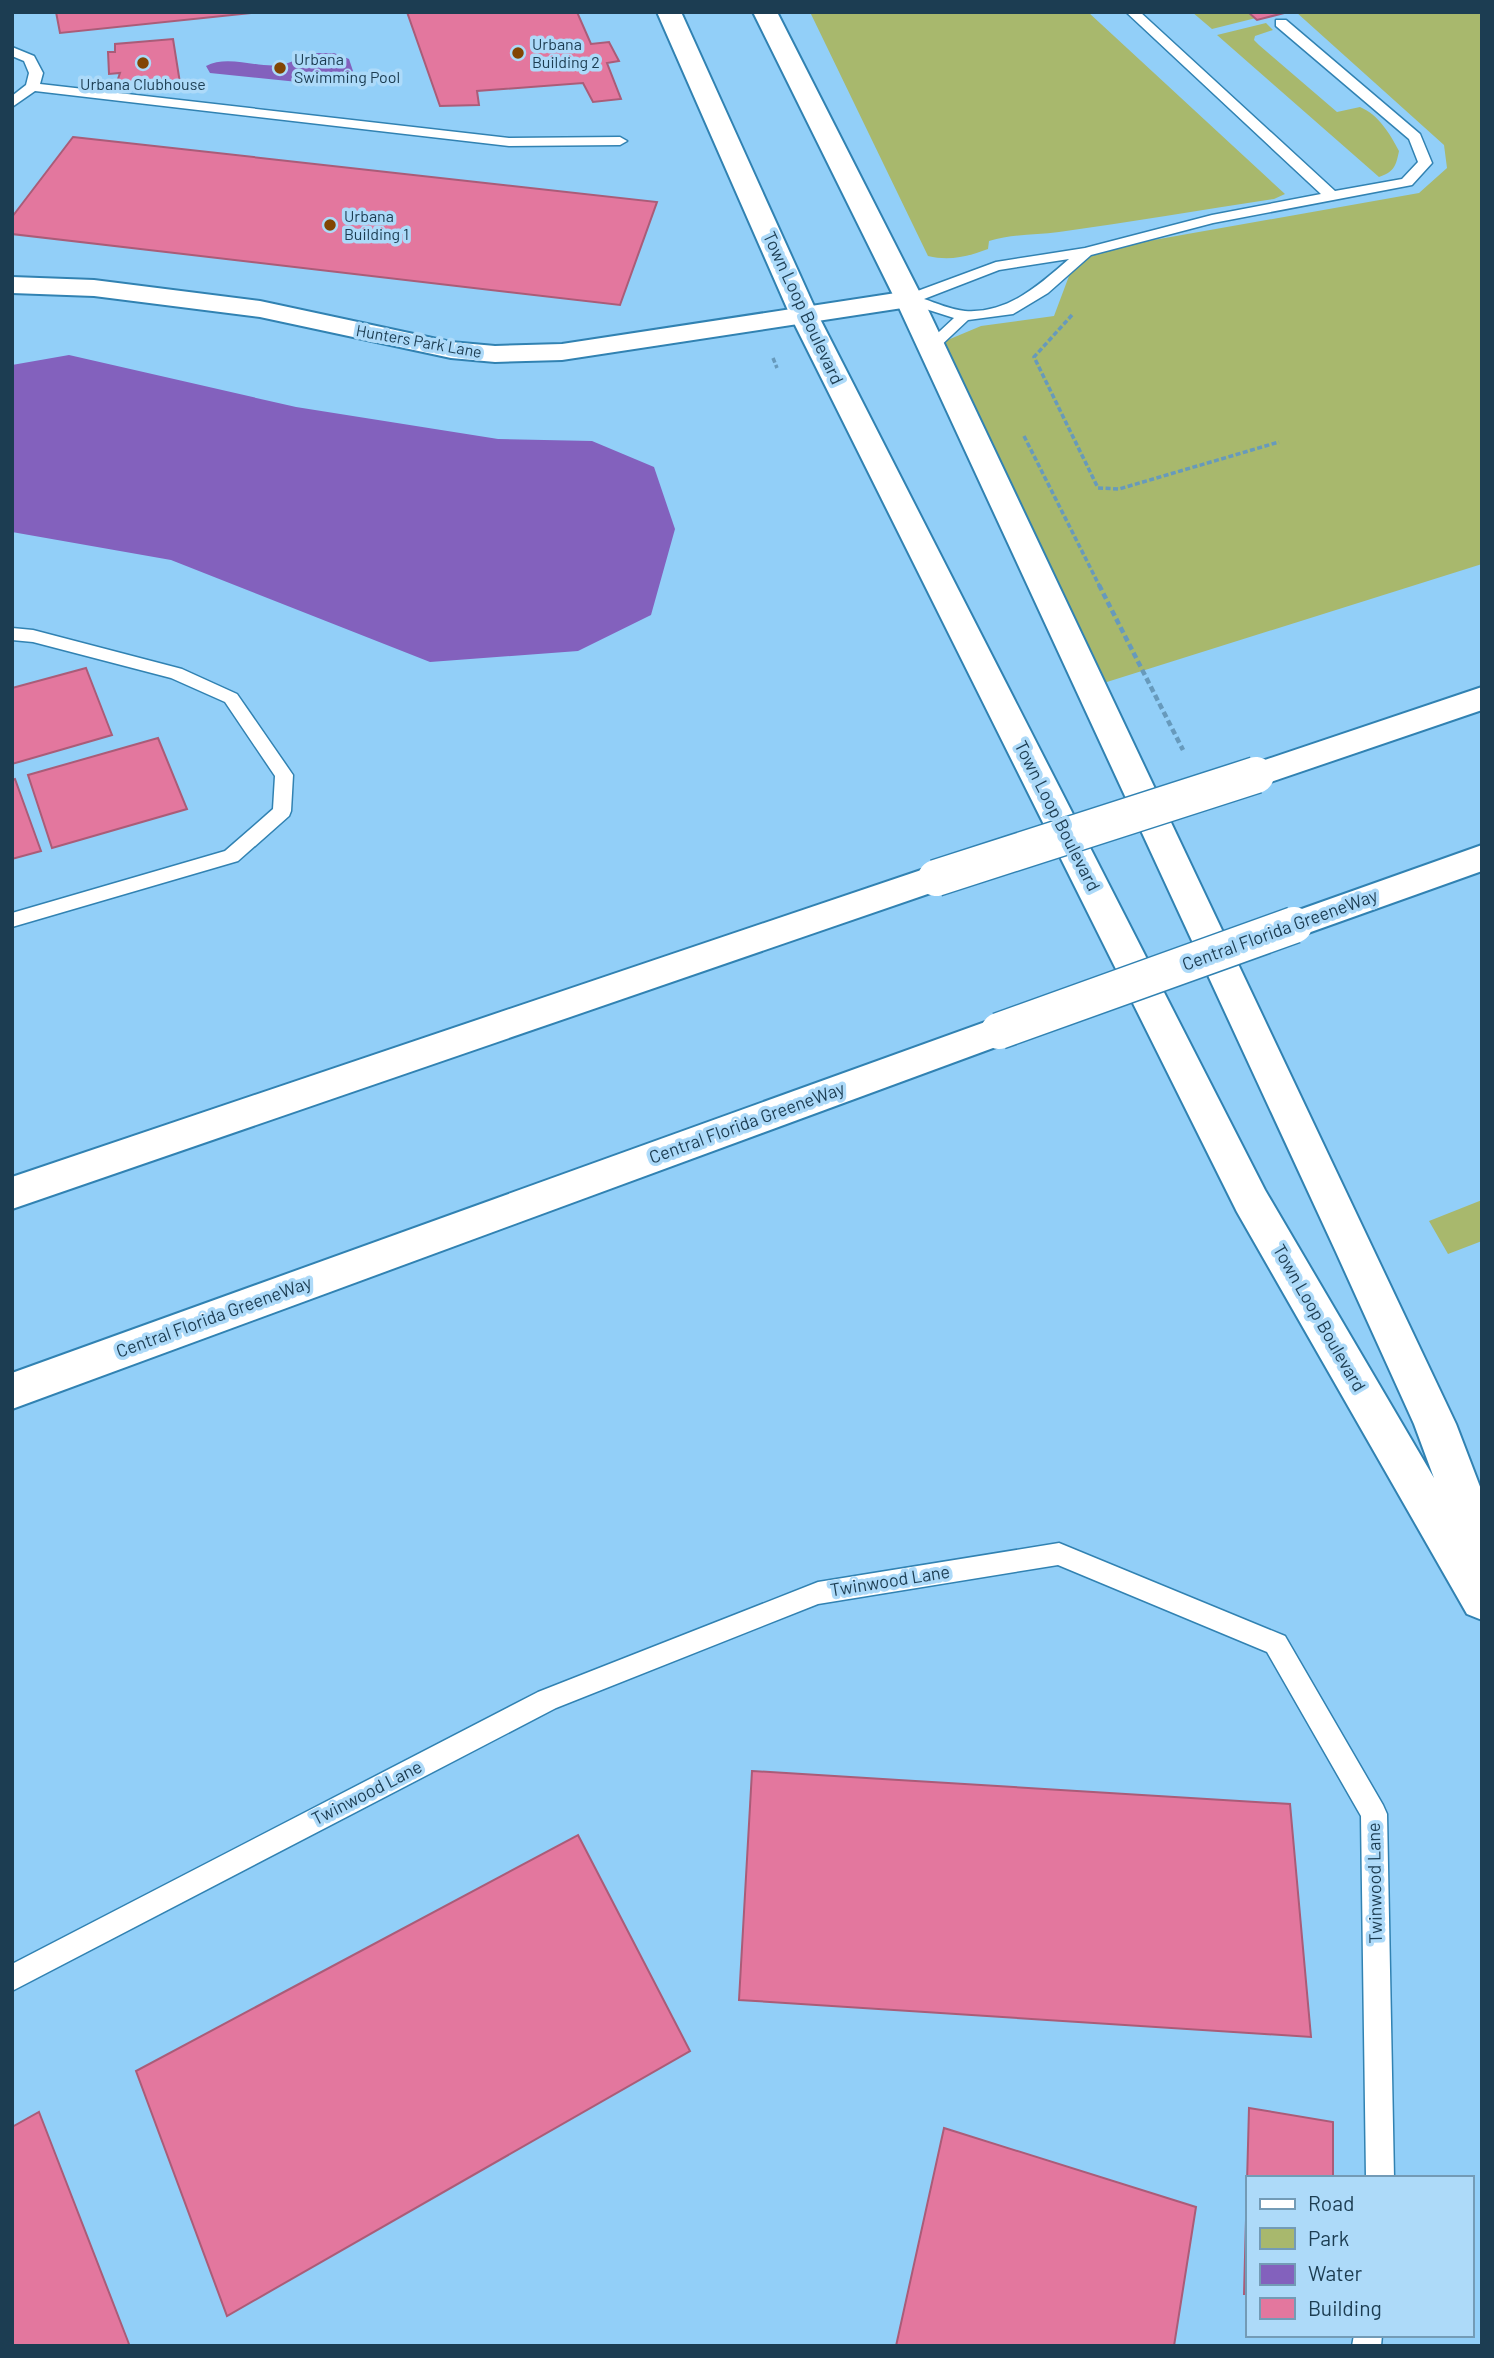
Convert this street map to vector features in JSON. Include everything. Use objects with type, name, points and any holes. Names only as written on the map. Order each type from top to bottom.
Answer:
[{"type":"main road","name":"Town Loop Boulevard","points":[[669,12],[804,315],[1251,1201],[1482,1600]]},
{"type":"main road","points":[[765,12],[909,299],[1430,1412],[1482,1549]]},
{"type":"main road","name":"Hunters Park Lane","points":[[12,285],[94,288],[260,309],[451,350],[495,354],[562,352],[909,299]]},
{"type":"main road","points":[[12,1193],[936,878],[1256,775],[1482,698]]},
{"type":"main road","name":"Central Florida GreeneWay","points":[[12,1391],[1482,858]]},
{"type":"lane","points":[[1132,12],[1332,196]]},
{"type":"lane","points":[[909,299],[996,266],[1086,252],[1212,219],[1407,182],[1425,163],[1415,137],[1280,23]]},
{"type":"lane","points":[[12,51],[29,60],[36,73],[32,87],[12,103]]},
{"type":"lane","points":[[32,87],[509,142],[620,141]]},
{"type":"lane","points":[[909,299],[964,316],[1008,311],[1043,290],[1086,252]]},
{"type":"lane","points":[[931,347],[964,316]]},
{"type":"lane","points":[[12,634],[33,636],[176,673],[232,698],[284,775],[282,811],[231,856],[12,920]]},
{"type":"lane","points":[[12,642],[33,636]]},
{"type":"lane","name":"Twinwood Lane","points":[[12,1978],[547,1700],[818,1593],[1059,1554],[1276,1644],[1374,1814],[1380,2176]]},
{"type":"path","points":[[1065,270],[1091,280],[1077,309],[1034,357],[1098,488],[1119,489],[1279,442]]},
{"type":"green space","points":[[810,12],[1088,12],[1285,194],[1274,199],[998,239],[989,241],[988,249],[958,257],[928,256]]},
{"type":"green space","points":[[1192,12],[1249,12],[1256,18],[1212,29]]},
{"type":"green space","points":[[1296,12],[1482,12],[1482,564],[1091,687],[931,347],[981,326],[1054,316],[1069,276],[1086,252],[1419,193],[1447,168],[1444,145]]},
{"type":"green space","points":[[1266,23],[1273,30],[1255,36],[1254,40],[1259,45],[1337,112],[1360,107],[1367,110],[1383,126],[1399,151],[1391,171],[1379,177],[1217,35]]},
{"type":"green space","points":[[1482,1200],[1482,1241],[1448,1254],[1429,1221]]},
{"type":"water","name":"Urbana Swimming Pool","points":[[314,53],[334,53],[349,59],[353,71],[337,86],[210,73],[206,66],[226,61],[279,65]]},
{"type":"water","points":[[69,355],[296,407],[498,439],[592,441],[654,467],[675,529],[651,615],[578,651],[430,662],[171,560],[12,532],[12,365]]},
{"type":"building","points":[[56,12],[261,12],[60,33]]},
{"type":"building","name":"Urbana Building 2","points":[[407,12],[577,12],[591,44],[609,42],[619,61],[607,63],[621,99],[593,102],[583,83],[477,91],[479,105],[440,106]]},
{"type":"building","points":[[1248,12],[1288,12],[1257,20]]},
{"type":"building","name":"Urbana Clubhouse","points":[[173,39],[180,83],[146,87],[131,85],[133,82],[117,82],[120,73],[109,74],[108,52],[115,52],[115,44]]},
{"type":"building","name":"Urbana Building 1","points":[[73,137],[657,202],[620,305],[12,234],[12,217]]},
{"type":"building","points":[[86,668],[112,735],[12,764],[12,688]]},
{"type":"building","points":[[158,738],[187,809],[52,848],[28,775]]},
{"type":"building","points":[[15,779],[41,851],[12,859],[12,780]]},
{"type":"building","points":[[752,1771],[1290,1804],[1311,2037],[739,2000]]},
{"type":"building","points":[[578,1835],[690,2051],[227,2316],[136,2071]]},
{"type":"building","points":[[1249,2108],[1333,2122],[1333,2176],[1247,2176]]},
{"type":"building","points":[[39,2112],[129,2344],[126,2346],[12,2346],[12,2127]]},
{"type":"building","points":[[944,2128],[1196,2207],[1174,2346],[896,2346]]},
{"type":"building","points":[[1246,2219],[1246,2294],[1244,2294]]},
{"type":"place","name":"Urbana Building 2","points":[[518,53]]},
{"type":"place","name":"Urbana Clubhouse","points":[[143,63]]},
{"type":"place","name":"Urbana Swimming Pool","points":[[280,68]]},
{"type":"place","name":"Urbana Building 1","points":[[330,225]]}]
